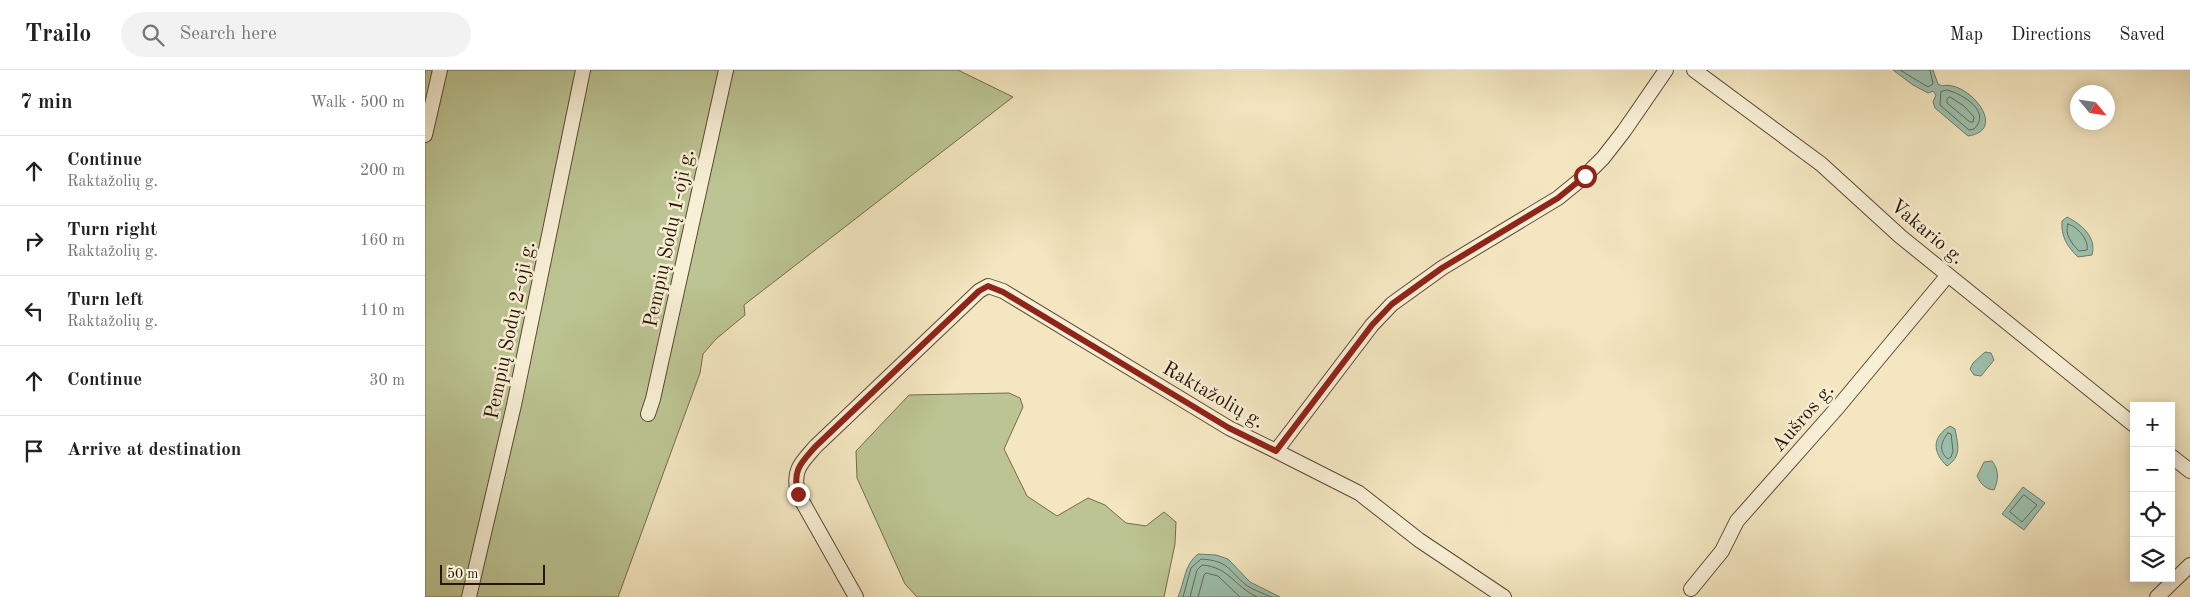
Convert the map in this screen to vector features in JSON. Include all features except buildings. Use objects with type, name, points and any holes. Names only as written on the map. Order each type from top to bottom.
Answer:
[{"type":"street","points":[[425,135],[440,70]]},
{"type":"street","name":"Pempių Sodų 2-oji g.","points":[[469,597],[514,406],[583,70]]},
{"type":"street","name":"Pempių Sodų 1-oji g.","points":[[648,414],[653,399],[726,70]]},
{"type":"street","name":"Raktažolių g.","points":[[856,597],[798,494],[794,479],[800,465],[816,446],[979,291],[988,286],[1003,292],[1229,428],[1276,451],[1372,325],[1392,304],[1442,268],[1558,198],[1585,176],[1603,158],[1624,131],[1666,70]]},
{"type":"street","name":"Vakario g.","points":[[1694,70],[1821,164],[1901,237],[2130,422]]},
{"type":"street","name":"Aušros g.","points":[[1691,588],[1721,551],[1737,521],[1838,407],[1948,275]]},
{"type":"street","points":[[1276,451],[1359,493],[1419,540],[1504,597]]},
{"type":"street","points":[[2175,459],[2190,471]]},
{"type":"street","points":[[2157,597],[2190,565]]},
{"type":"shaded area","points":[[425,70],[958,70],[1013,97],[744,305],[745,315],[716,339],[703,354],[700,373],[618,597],[425,597]]},
{"type":"shaded area","points":[[1009,393],[1020,398],[1023,407],[1004,449],[1027,496],[1057,516],[1088,498],[1105,505],[1126,523],[1146,526],[1164,512],[1176,522],[1175,544],[1164,597],[917,597],[905,584],[857,478],[856,451],[909,395]]},
{"type":"water","points":[[1893,70],[1933,70],[1938,84],[1963,90],[1972,97],[1980,106],[1985,116],[1985,125],[1980,132],[1968,136],[1935,108],[1933,102],[1936,95],[1933,91],[1928,93],[1913,85]]},
{"type":"water","points":[[2067,217],[2078,223],[2087,232],[2092,242],[2092,255],[2078,257],[2068,245],[2062,227],[2062,221]]},
{"type":"water","points":[[1985,352],[1991,353],[1994,360],[1981,376],[1974,375],[1970,369],[1973,363]]},
{"type":"water","points":[[1950,426],[1955,429],[1958,450],[1955,458],[1947,466],[1942,461],[1936,445],[1940,435]]},
{"type":"water","points":[[1992,461],[1998,475],[1994,490],[1984,486],[1977,476],[1984,462]]},
{"type":"water","points":[[2023,487],[2045,503],[2024,530],[2002,514]]},
{"type":"water","points":[[1198,554],[1216,555],[1228,559],[1250,582],[1280,597],[1178,597],[1187,568]]},
{"type":"route","points":[[798,494],[794,479],[800,465],[816,446],[979,291],[988,286],[1003,292],[1229,428],[1276,451],[1372,325],[1392,304],[1442,268],[1558,198],[1585,176]]}]
